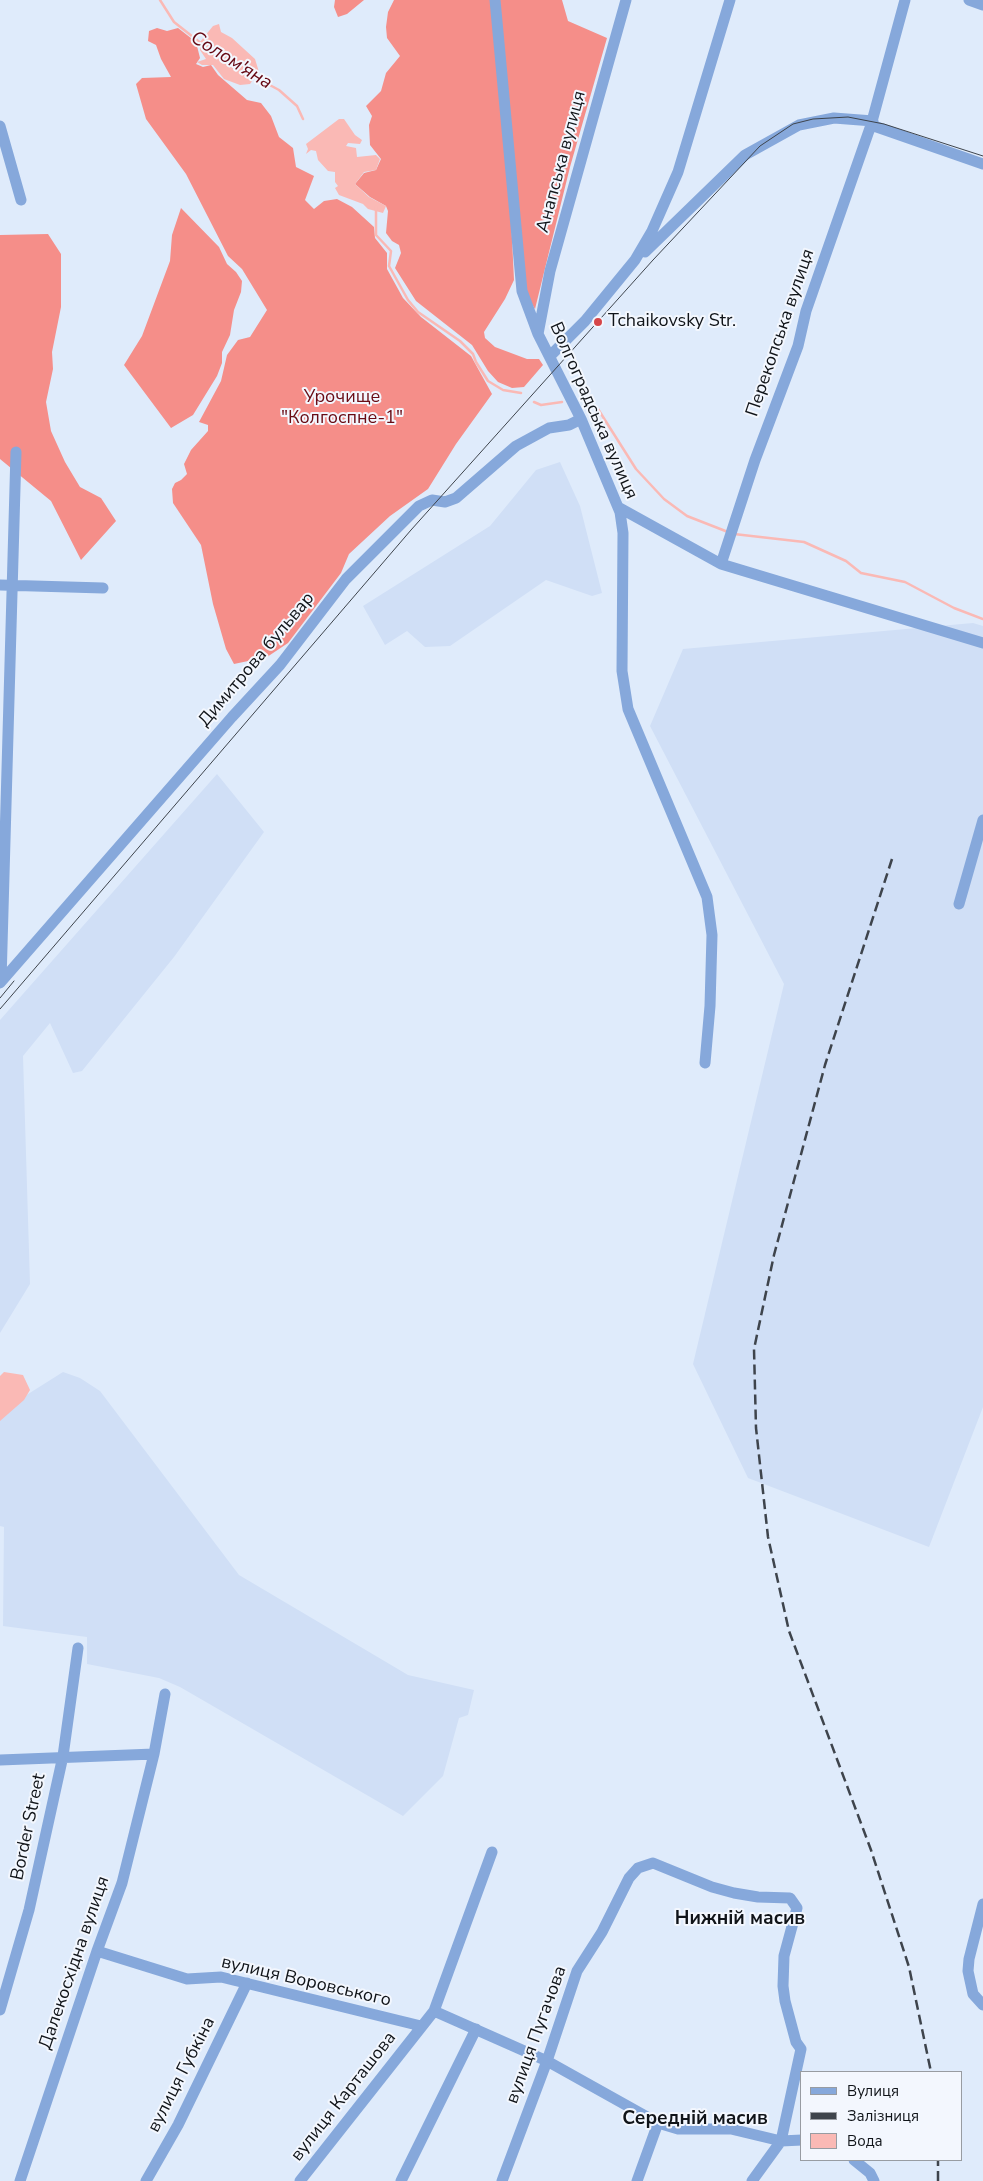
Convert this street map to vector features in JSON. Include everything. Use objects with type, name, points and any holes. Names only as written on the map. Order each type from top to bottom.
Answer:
[{"type":"street","name":"Волгоградська вулиця","points":[[495,0],[522,291],[538,334],[581,420],[618,507],[623,533],[622,671],[628,709],[707,897],[712,935],[710,1006],[705,1063]]},
{"type":"street","name":"Анапська вулиця","points":[[538,334],[550,271],[626,0]]},
{"type":"street","points":[[632,264],[652,231],[678,172],[730,0]]},
{"type":"street","name":"Перекопська вулиця","points":[[721,564],[755,460],[798,346],[806,311],[872,123],[905,0]]},
{"type":"street","points":[[969,0],[983,5]]},
{"type":"street","points":[[550,356],[585,322],[632,264],[745,155],[799,125],[834,118],[872,123],[983,164]]},
{"type":"street","points":[[0,126],[21,200]]},
{"type":"street","name":"Димитрова бульвар","points":[[1,982],[232,717],[280,665],[346,579],[419,506],[432,500],[445,502],[456,498],[516,446],[549,428],[569,425],[581,420]]},
{"type":"street","points":[[1,982],[16,452]]},
{"type":"street","points":[[618,507],[721,564],[983,643]]},
{"type":"street","points":[[0,586],[103,588]]},
{"type":"street","points":[[959,904],[983,820]]},
{"type":"street","name":"Border Street","points":[[0,2010],[29,1910],[63,1756],[78,1648]]},
{"type":"street","name":"Далекосхідна вулиця","points":[[20,2181],[97,1951],[122,1883],[154,1754],[165,1694]]},
{"type":"street","points":[[0,1760],[63,1756],[154,1754]]},
{"type":"street","points":[[492,1852],[434,2011],[547,2060],[658,2123],[678,2129],[731,2128],[781,2141],[800,2140]]},
{"type":"street","name":"вулиця Пугачова","points":[[502,2181],[547,2060],[577,1971],[602,1932],[629,1878],[638,1868],[653,1863],[734,1893],[758,1897],[790,1898],[795,1903],[796,1913],[784,1956],[783,1986],[794,2034],[801,2049],[781,2141]]},
{"type":"street","points":[[983,1904],[968,1959],[968,1971],[973,1994],[983,2005]]},
{"type":"street","name":"вулиця Воровського","points":[[97,1951],[187,1979],[221,1977],[421,2026]]},
{"type":"street","name":"вулиця Губкіна","points":[[146,2181],[178,2125],[247,1983]]},
{"type":"street","name":"вулиця Карташова","points":[[300,2181],[434,2011]]},
{"type":"street","points":[[401,2181],[476,2029]]},
{"type":"street","points":[[636,2181],[658,2123]]},
{"type":"street","points":[[752,2181],[781,2141]]},
{"type":"street","points":[[855,2161],[869,2178]]},
{"type":"shaded area","points":[[560,462],[580,506],[602,593],[592,596],[546,580],[450,646],[425,647],[407,631],[385,645],[363,606],[490,526],[536,470]]},
{"type":"shaded area","points":[[973,623],[983,626],[983,1407],[929,1547],[748,1478],[693,1364],[784,984],[650,726],[683,649]]},
{"type":"shaded area","points":[[217,774],[264,832],[174,957],[82,1071],[73,1073],[50,1023],[23,1056],[30,1284],[0,1333],[0,1020]]},
{"type":"shaded area","points":[[63,1372],[80,1378],[100,1391],[239,1575],[408,1675],[474,1690],[468,1715],[459,1718],[443,1776],[403,1816],[180,1687],[159,1678],[87,1664],[87,1637],[3,1626],[4,1527],[0,1526],[0,1420],[17,1401]]},
{"type":"green space","points":[[335,0],[364,0],[347,14],[338,17],[334,7]]},
{"type":"green space","points":[[394,0],[492,0],[510,197],[514,280],[505,299],[484,332],[485,338],[495,347],[527,359],[539,359],[543,365],[524,387],[512,388],[498,382],[488,371],[472,345],[416,301],[395,268],[401,253],[399,245],[392,241],[386,233],[388,211],[386,206],[370,197],[355,184],[364,173],[376,170],[381,159],[370,145],[369,125],[372,116],[366,106],[381,91],[386,73],[400,56],[387,38],[388,12]]},
{"type":"green space","points":[[499,0],[562,0],[568,21],[607,38],[570,167],[535,309],[527,296]]},
{"type":"green space","name":"Урочище \"Колгоспне-1\"","points":[[157,28],[167,31],[178,28],[196,42],[200,58],[196,64],[203,67],[211,65],[218,75],[247,100],[261,103],[271,116],[279,137],[293,148],[296,167],[314,176],[305,200],[314,209],[324,201],[337,199],[352,207],[374,227],[375,238],[387,253],[387,269],[403,298],[421,317],[471,356],[492,394],[456,444],[428,489],[390,516],[349,554],[341,573],[288,643],[267,657],[234,664],[226,649],[213,604],[201,545],[173,503],[172,489],[175,483],[187,474],[184,464],[191,450],[208,431],[208,425],[199,422],[221,381],[227,355],[238,340],[250,337],[267,310],[242,269],[228,256],[186,174],[146,119],[136,84],[142,78],[171,77],[156,45],[148,41],[149,31]]},
{"type":"green space","points":[[181,208],[219,247],[227,264],[242,281],[241,292],[234,310],[230,335],[222,352],[222,363],[217,376],[193,415],[171,428],[124,365],[142,336],[170,261],[172,235]]},
{"type":"green space","points":[[48,234],[61,254],[61,307],[52,352],[53,369],[46,402],[51,431],[65,462],[80,487],[101,498],[116,521],[81,560],[51,501],[0,459],[0,235]]},
{"type":"water","points":[[219,24],[221,32],[232,38],[255,59],[259,72],[250,84],[240,85],[224,79],[213,65],[202,65],[197,62],[206,59],[200,50],[200,42],[213,26]]},
{"type":"water","points":[[339,119],[344,119],[355,135],[362,140],[360,144],[348,143],[346,146],[356,148],[357,157],[376,155],[380,159],[376,170],[364,172],[355,184],[369,197],[386,206],[383,213],[368,209],[363,204],[339,195],[335,188],[338,186],[335,182],[335,172],[328,171],[318,160],[316,151],[311,150],[306,154],[308,149],[306,144]]},
{"type":"water","points":[[4,1372],[23,1375],[30,1390],[24,1400],[0,1421],[0,1376]]},
{"type":"waterway","name":"Солом'яна","points":[[160,0],[174,22],[202,44]]},
{"type":"waterway","name":"Солом'яна","points":[[253,76],[279,90],[297,106],[303,119]]},
{"type":"waterway","points":[[376,207],[376,235],[391,251],[389,266],[408,300],[418,312],[460,341],[473,354],[488,381],[503,390],[521,393]]},
{"type":"waterway","name":"Солом'яна","points":[[581,399],[587,400],[598,409],[636,469],[664,499],[687,516],[728,532]]},
{"type":"waterway","name":"Солом'яна","points":[[534,402],[541,405],[562,402]]},
{"type":"waterway","name":"Солом'яна","points":[[734,534],[804,542],[846,561],[861,573],[905,582],[954,608],[983,619]]},
{"type":"tram line","points":[[0,1009],[411,530],[653,260],[760,146],[793,124],[813,119],[848,117],[884,124],[983,156]]},
{"type":"tram line","points":[[0,998],[14,981]]},
{"type":"railway","points":[[892,859],[825,1065],[774,1255],[754,1349],[756,1428],[768,1537],[789,1631],[871,1850],[909,1967],[931,2071]]},
{"type":"railway","points":[[938,2161],[938,2181]]},
{"type":"place","name":"Tchaikovsky Str.","points":[[598,322]]},
{"type":"district","name":"Нижній масив","points":[[740,1919]]},
{"type":"district","name":"Середній масив","points":[[695,2119]]}]
